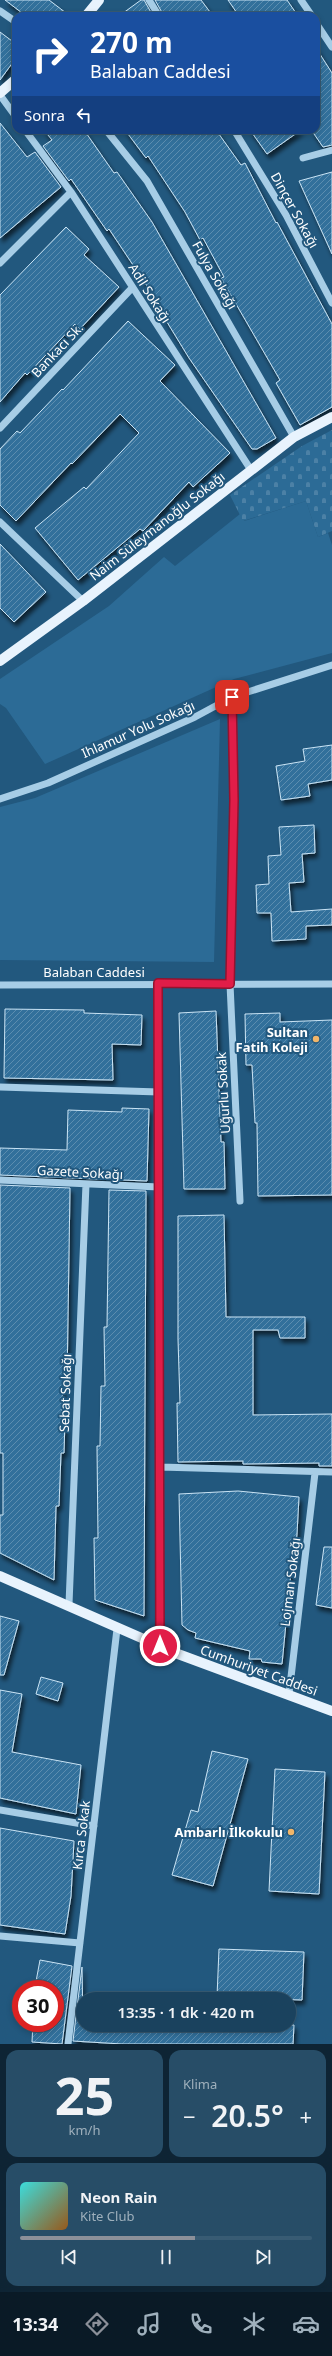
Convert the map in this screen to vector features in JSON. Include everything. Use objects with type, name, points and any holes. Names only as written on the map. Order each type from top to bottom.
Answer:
[{"type":"main road","points":[[89,12],[99,0]]},
{"type":"main road","points":[[0,94],[12,83]]},
{"type":"main road","name":"Naim Süleymanoğlu Sokağı","points":[[0,661],[83,601],[294,437],[332,417]]},
{"type":"main road","name":"Cumhuriyet Caddesi","points":[[0,1576],[68,1604],[117,1628],[160,1646],[332,1711]]},
{"type":"street","points":[[149,0],[156,12]]},
{"type":"street","points":[[301,0],[309,12]]},
{"type":"street","points":[[0,11],[12,19]]},
{"type":"street","points":[[320,29],[332,47]]},
{"type":"street","points":[[0,94],[12,111]]},
{"type":"street","name":"Adil Sokağı","points":[[28,134],[70,192],[251,470]]},
{"type":"street","name":"Fulya Sokağı","points":[[109,134],[148,181],[294,437]]},
{"type":"street","name":"Dinçer Sokağı","points":[[236,134],[286,215],[332,303]]},
{"type":"street","points":[[303,158],[332,150]]},
{"type":"street","points":[[0,263],[70,192]]},
{"type":"street","name":"Bankacı Sk.","points":[[0,428],[132,288]]},
{"type":"street","points":[[0,522],[83,601]]},
{"type":"street","name":"Ihlamur Yolu Sokağı","points":[[0,799],[55,780],[195,717],[232,697],[332,665]]},
{"type":"street","name":"Uğurlu Sokak","points":[[232,697],[234,800],[230,984],[240,1201]]},
{"type":"street","points":[[158,983],[160,1646]]},
{"type":"street","name":"Balaban Caddesi","points":[[0,985],[158,983],[332,984]]},
{"type":"street","points":[[0,1087],[159,1092]]},
{"type":"street","name":"Gazete Sokağı","points":[[0,1180],[159,1187]]},
{"type":"street","name":"Sebat Sokağı","points":[[68,1604],[86,1184]]},
{"type":"street","points":[[160,1467],[315,1473],[332,1472]]},
{"type":"street","name":"Lojman Sokağı","points":[[289,1694],[315,1473]]},
{"type":"street","name":"Kırca Sokak","points":[[68,2044],[117,1628]]},
{"type":"street","points":[[0,1810],[94,1826]]},
{"type":"street","points":[[0,1936],[80,1943]]},
{"type":"green space","points":[[332,430],[332,531],[318,537],[306,501],[243,521],[230,495],[302,446]]},
{"type":"green space","points":[[306,501],[318,537],[328,533],[332,545],[332,653],[234,679],[45,764],[6,708],[0,704],[0,679],[109,606],[164,557],[175,566],[240,514],[244,521]]},
{"type":"green space","points":[[220,719],[214,962],[0,960],[0,807],[35,798]]},
{"type":"building","points":[[5,0],[49,0],[65,12],[21,12]]},
{"type":"building","points":[[141,0],[144,0],[151,12],[124,12]]},
{"type":"building","points":[[155,0],[201,0],[210,12],[162,12]]},
{"type":"building","points":[[228,0],[287,0],[295,12],[236,12]]},
{"type":"building","points":[[0,32],[12,41],[12,64],[0,80]]},
{"type":"building","points":[[320,54],[332,73],[332,145],[323,147],[314,134],[320,134]]},
{"type":"building","points":[[0,123],[27,157],[35,152],[61,187],[0,238]]},
{"type":"building","points":[[47,134],[87,134],[114,173],[117,172],[152,222],[276,438],[257,449],[252,449],[189,358],[159,309],[161,307],[109,229],[107,231],[71,179],[69,181],[43,146],[52,140]]},
{"type":"building","points":[[128,134],[219,134],[241,165],[245,163],[276,223],[277,222],[332,324],[332,407],[300,425],[276,383],[280,380],[221,278],[224,277],[203,238],[200,240],[185,212],[148,156],[146,158]]},
{"type":"building","points":[[253,134],[295,134],[267,154]]},
{"type":"building","points":[[332,172],[332,254],[299,181]]},
{"type":"building","points":[[66,227],[89,249],[84,255],[119,287],[80,329],[75,324],[27,375],[25,373],[0,402],[0,295]]},
{"type":"building","points":[[128,321],[175,365],[160,381],[230,453],[193,487],[189,482],[143,531],[140,529],[78,580],[35,528],[84,487],[86,489],[139,433],[120,414],[16,521],[0,505],[0,449],[17,431],[20,433],[62,389],[63,390]]},
{"type":"building","points":[[0,544],[46,592],[14,622],[0,608]]},
{"type":"building","points":[[332,745],[332,780],[308,784],[310,796],[281,800],[276,766],[305,761],[303,749]]},
{"type":"building","points":[[314,825],[315,853],[302,854],[304,882],[289,883],[291,912],[332,909],[332,925],[306,926],[306,939],[272,941],[271,913],[257,913],[256,885],[269,884],[268,856],[281,855],[279,827]]},
{"type":"building","points":[[5,1009],[84,1010],[84,1013],[142,1015],[141,1045],[112,1044],[113,1080],[4,1078]]},
{"type":"building","points":[[216,1011],[221,1142],[224,1142],[225,1189],[184,1189],[179,1013]]},
{"type":"building","points":[[280,1013],[280,1022],[332,1020],[332,1195],[258,1196],[257,1123],[255,1123],[252,1065],[246,1065],[245,1014]]},
{"type":"building","points":[[122,1108],[149,1109],[147,1181],[0,1175],[0,1148],[67,1150],[68,1110],[122,1112]]},
{"type":"building","points":[[0,1185],[70,1188],[67,1383],[63,1383],[61,1419],[65,1419],[64,1453],[61,1453],[59,1506],[56,1506],[54,1580],[0,1553],[0,1515],[3,1515],[3,1453],[0,1453]]},
{"type":"building","points":[[109,1190],[146,1191],[144,1616],[95,1600],[94,1538],[98,1538],[97,1446],[100,1446],[101,1386],[105,1386],[104,1327],[107,1327]]},
{"type":"building","points":[[224,1215],[226,1317],[305,1317],[305,1338],[280,1338],[278,1330],[253,1330],[253,1415],[332,1414],[332,1466],[319,1466],[319,1463],[243,1464],[243,1461],[178,1462],[177,1403],[180,1403],[178,1339],[178,1216]]},
{"type":"building","points":[[238,1491],[299,1497],[297,1534],[294,1561],[292,1561],[282,1664],[262,1662],[261,1659],[249,1659],[250,1651],[195,1638],[196,1633],[188,1630],[182,1625],[179,1494]]},
{"type":"building","points":[[324,1547],[332,1547],[332,1608],[316,1605]]},
{"type":"building","points":[[0,1616],[19,1621],[4,1675],[0,1675]]},
{"type":"building","points":[[41,1677],[63,1683],[58,1701],[36,1694]]},
{"type":"building","points":[[0,1690],[22,1694],[12,1752],[81,1765],[76,1814],[0,1798]]},
{"type":"building","points":[[212,1751],[248,1759],[213,1886],[172,1875],[191,1810],[198,1812]]},
{"type":"building","points":[[275,1769],[325,1772],[319,1894],[269,1891]]},
{"type":"building","points":[[0,1828],[74,1841],[71,1896],[65,1934],[0,1925]]},
{"type":"building","points":[[219,1949],[304,1952],[302,2000],[296,2000],[296,1992],[217,1992]]},
{"type":"building","points":[[40,1960],[72,1966],[64,2028],[64,1980],[36,1980]]},
{"type":"building","points":[[82,1967],[82,1992],[79,1992]]},
{"type":"building","points":[[76,2016],[76,2032],[294,2032],[293,2044],[122,2044],[73,2041]]},
{"type":"building","points":[[33,2032],[64,2032],[62,2044],[32,2042]]},
{"type":"place","name":"Sultan Fatih Koleji","points":[[316,1039]]},
{"type":"place","name":"Ambarlı İlkokulu","points":[[291,1832]]},
{"type":"route","points":[[160,1646],[158,983],[230,984],[234,800],[232,697]]}]
